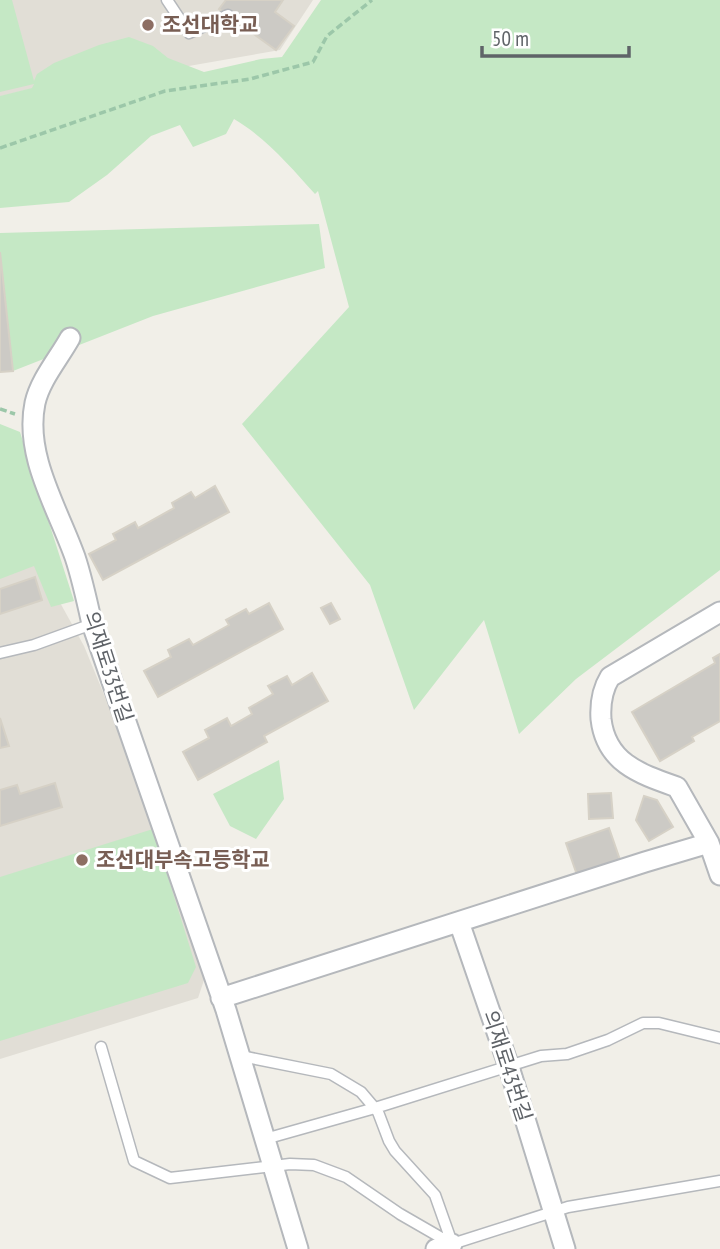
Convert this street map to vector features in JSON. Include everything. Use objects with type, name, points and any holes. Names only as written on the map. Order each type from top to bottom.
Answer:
[{"type":"street","name":"의재로33번길","points":[[70,338],[35,403],[35,444],[45,482],[75,559],[92,624],[240,1056],[298,1249]]},
{"type":"street","points":[[720,612],[610,677],[604,687],[601,712],[603,736],[617,757],[642,775],[677,787],[709,844],[720,876]]},
{"type":"street","points":[[221,998],[709,844]]},
{"type":"street","name":"의재로43번길","points":[[459,922],[509,1067],[565,1249]]},
{"type":"lane","points":[[167,0],[189,33],[228,15]]},
{"type":"lane","points":[[0,653],[34,645],[92,624]]},
{"type":"lane","points":[[265,1139],[541,1056],[555,1056],[578,1050],[608,1040],[643,1023],[659,1023],[720,1038]]},
{"type":"lane","points":[[101,1047],[134,1161],[170,1178],[290,1164],[314,1165],[346,1177],[444,1246]]},
{"type":"lane","points":[[240,1056],[319,1071],[347,1082],[361,1093],[375,1108],[395,1151],[435,1195],[444,1246]]},
{"type":"lane","points":[[444,1246],[552,1211],[604,1199],[720,1181]]},
{"type":"path","points":[[0,148],[165,91],[250,79],[313,61],[327,36],[372,0]]},
{"type":"shaded area","name":"조선대학교","points":[[0,0],[313,0],[280,50],[0,99]]},
{"type":"shaded area","name":"조선대부속고등학교","points":[[0,494],[84,646],[124,743],[205,977],[198,998],[0,1059]]},
{"type":"green space","points":[[0,0],[12,0],[34,81],[37,74],[54,63],[99,45],[129,37],[153,46],[168,58],[204,72],[282,57],[321,0],[720,0],[720,570],[576,679],[519,734],[484,620],[414,710],[370,585],[242,424],[349,307],[318,191],[315,194],[267,144],[234,119],[226,134],[193,147],[180,125],[151,136],[107,175],[69,202],[0,208],[0,96],[32,88],[34,84],[0,92]]},
{"type":"green space","points":[[319,224],[325,268],[153,316],[13,371],[0,233]]},
{"type":"green space","points":[[0,424],[20,432],[74,601],[51,607],[34,566],[0,579]]},
{"type":"green space","points":[[279,760],[284,799],[256,839],[230,826],[213,794]]},
{"type":"green space","points":[[153,829],[196,967],[188,983],[0,1041],[0,877]]},
{"type":"building","points":[[226,0],[283,0],[275,12],[294,26],[276,50],[219,9]]},
{"type":"building","points":[[0,252],[13,371],[0,372]]},
{"type":"building","points":[[215,486],[229,512],[103,580],[89,554],[116,540],[113,534],[135,522],[138,528],[174,508],[172,503],[191,492],[195,498]]},
{"type":"building","points":[[35,577],[42,600],[0,614],[0,589]]},
{"type":"building","points":[[269,603],[283,629],[158,697],[144,671],[171,657],[168,650],[189,639],[193,645],[229,625],[226,620],[246,609],[249,614]]},
{"type":"building","points":[[331,603],[340,619],[330,624],[321,608]]},
{"type":"building","points":[[720,654],[720,721],[692,737],[694,741],[660,761],[632,712],[715,663],[713,658]]},
{"type":"building","points":[[312,673],[328,701],[264,736],[267,742],[198,780],[183,752],[209,738],[205,730],[227,718],[231,726],[252,714],[249,708],[273,694],[268,686],[287,676],[292,685]]},
{"type":"building","points":[[0,718],[9,746],[0,748]]},
{"type":"building","points":[[55,783],[62,807],[0,826],[0,790],[17,785],[20,794]]},
{"type":"building","points":[[611,793],[613,818],[589,819],[588,794]]},
{"type":"building","points":[[644,796],[657,800],[673,827],[649,841],[636,820]]},
{"type":"building","points":[[609,828],[620,860],[577,875],[566,843]]},
{"type":"place","name":"조선대학교","points":[[148,25]]},
{"type":"place","name":"조선대부속고등학교","points":[[82,860]]}]
